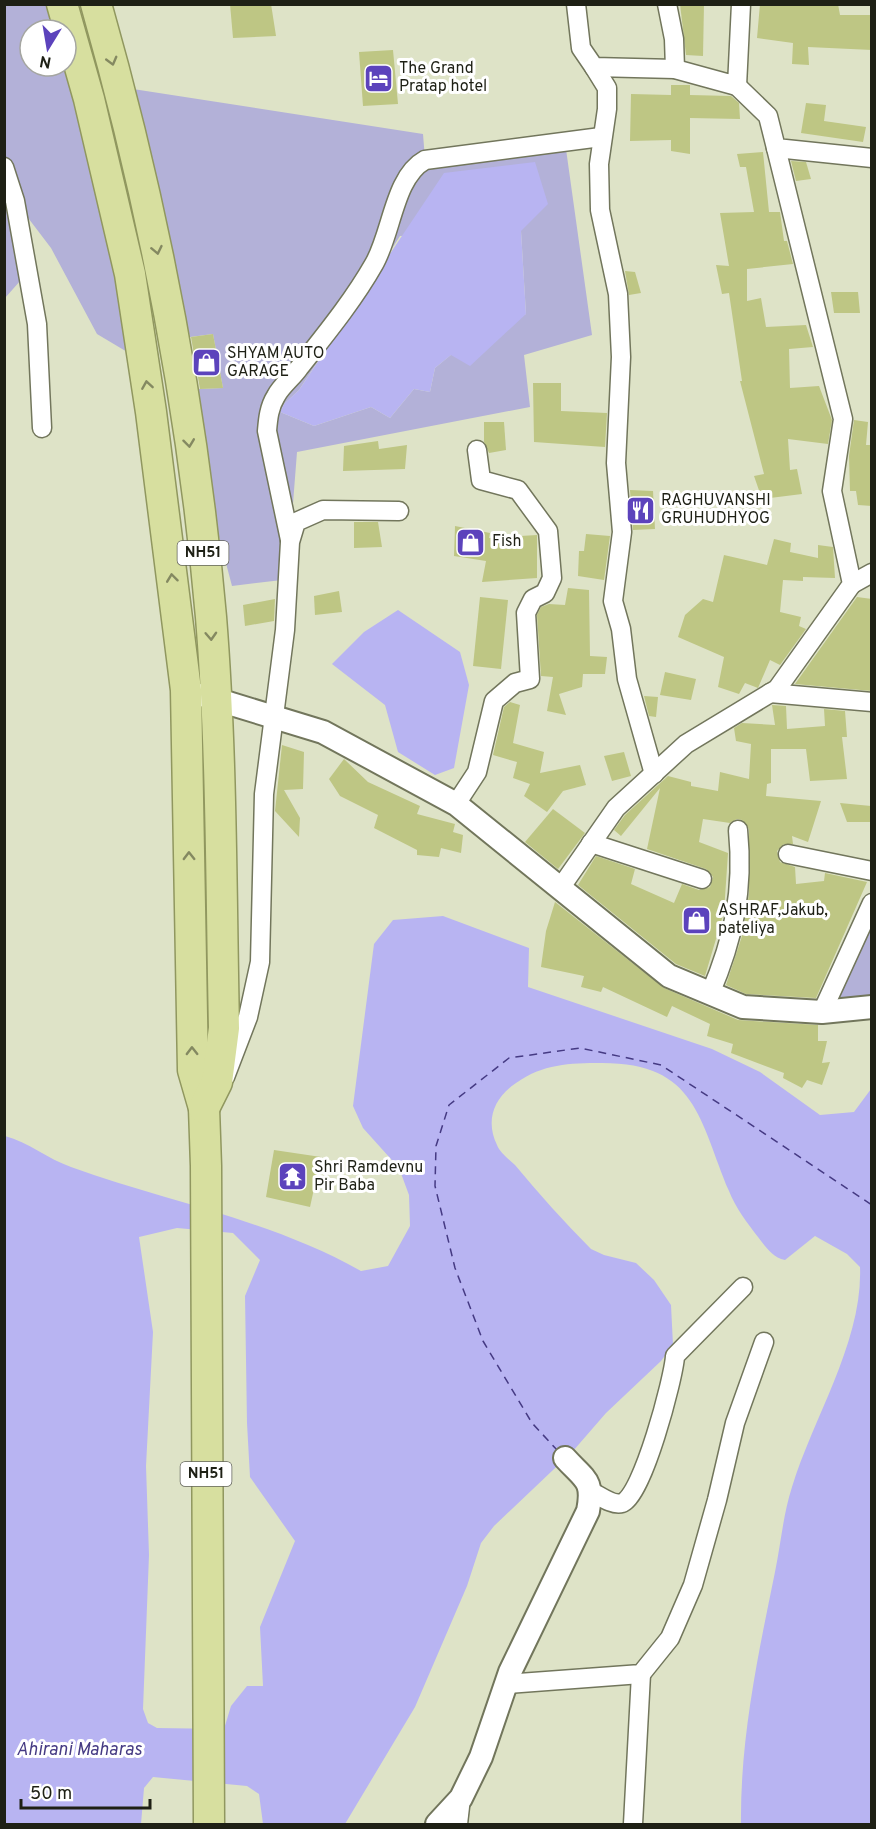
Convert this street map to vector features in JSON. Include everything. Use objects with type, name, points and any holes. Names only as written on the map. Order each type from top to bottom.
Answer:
[{"type":"highway","name":"NH51","points":[[62,4],[89,99],[130,274],[151,407],[186,690],[193,1070],[204,1108],[206,1166],[208,1814]]},
{"type":"highway","name":"NH51","points":[[96,4],[158,252],[185,411],[211,618],[224,1028],[217,1082],[204,1108]]},
{"type":"street","points":[[576,4],[581,48],[607,87],[607,109],[601,137],[600,210],[618,294],[621,357],[616,463],[622,532],[614,601],[621,629],[627,678],[654,774]]},
{"type":"street","points":[[667,4],[674,39],[675,69]]},
{"type":"street","points":[[737,86],[741,4]]},
{"type":"street","points":[[594,67],[675,69],[737,86],[768,116],[843,419],[832,491],[852,584]]},
{"type":"street","points":[[290,542],[267,431],[268,415],[276,395],[334,322],[374,264],[389,232],[400,190],[413,166],[425,160],[601,137]]},
{"type":"street","points":[[776,148],[872,158]]},
{"type":"street","points":[[4,167],[15,201],[37,324],[42,428]]},
{"type":"street","points":[[456,804],[477,772],[494,701],[515,683],[530,680],[526,613],[533,599],[545,593],[552,578],[548,531],[518,490],[481,480],[477,450]]},
{"type":"street","points":[[204,1108],[220,1086],[236,1055],[248,1017],[260,962],[264,794],[275,718],[290,542],[296,522],[323,510],[399,510]]},
{"type":"street","points":[[561,887],[616,808],[686,744],[777,689],[852,584],[872,573]]},
{"type":"street","points":[[186,690],[323,732],[456,804],[669,976],[743,1007],[822,1012],[872,1007]]},
{"type":"street","points":[[770,693],[872,702]]},
{"type":"street","points":[[710,994],[728,953],[737,911],[741,862],[738,830]]},
{"type":"street","points":[[591,843],[702,879]]},
{"type":"street","points":[[788,854],[872,871]]},
{"type":"street","points":[[822,1012],[872,903]]},
{"type":"street","points":[[592,1492],[614,1503],[623,1503],[630,1498],[646,1468],[655,1431],[674,1376],[675,1356],[743,1287]]},
{"type":"street","points":[[633,1824],[641,1674],[670,1638],[693,1585],[735,1424],[764,1342]]},
{"type":"street","points":[[437,1824],[461,1798],[481,1757],[506,1684],[588,1511],[592,1492],[590,1484],[565,1458]]},
{"type":"street","points":[[506,1684],[641,1674]]},
{"type":"street","points":[[458,1824],[461,1798]]},
{"type":"shaded area","points":[[5,5],[62,5],[65,18],[18,18],[18,78],[78,78],[78,75],[144,362],[97,334],[51,248],[16,202],[28,272],[5,298]]},
{"type":"shaded area","points":[[133,89],[423,134],[425,159],[565,142],[592,335],[524,355],[530,407],[297,452],[290,542],[282,580],[232,586],[199,461],[199,389],[223,388],[213,334],[190,337],[162,232]],"holes":[[[521,231],[526,314],[452,354],[435,368],[430,392],[414,389],[390,418],[371,407],[314,426],[280,412],[284,404],[299,390],[339,329],[370,257],[382,264],[400,236]]]},
{"type":"shaded area","points":[[871,903],[871,1008],[822,1012]]},
{"type":"water","points":[[535,162],[548,204],[521,231],[526,314],[470,366],[451,355],[435,368],[430,392],[414,389],[390,418],[371,407],[314,426],[280,412],[284,404],[299,390],[444,173]]},
{"type":"water","points":[[398,610],[460,652],[469,685],[454,768],[435,775],[398,752],[385,705],[332,664],[364,632]]},
{"type":"water","name":"Ahirani Maharas","points":[[443,916],[529,948],[528,987],[712,1049],[760,1072],[820,1115],[854,1112],[871,1089],[871,1824],[741,1824],[741,1792],[751,1697],[786,1508],[801,1461],[835,1379],[854,1323],[859,1295],[860,1267],[847,1254],[815,1236],[785,1260],[773,1254],[750,1227],[735,1203],[701,1119],[690,1100],[676,1085],[658,1073],[634,1066],[578,1063],[546,1068],[508,1089],[494,1110],[493,1136],[502,1153],[591,1249],[604,1255],[636,1263],[654,1280],[671,1305],[673,1345],[661,1361],[606,1413],[573,1451],[494,1526],[481,1543],[467,1586],[415,1707],[345,1824],[263,1824],[259,1794],[247,1786],[153,1777],[144,1788],[141,1824],[5,1824],[5,1136],[71,1167],[291,1238],[361,1271],[388,1266],[410,1226],[409,1195],[399,1168],[363,1128],[353,1106],[374,944],[393,920]],"holes":[[[177,1228],[233,1233],[260,1260],[245,1296],[250,1477],[295,1541],[260,1627],[263,1686],[247,1686],[231,1706],[224,1729],[157,1728],[148,1723],[143,1709],[149,1555],[146,1466],[153,1332],[139,1237]]]},
{"type":"building","points":[[230,4],[271,4],[276,36],[233,38]]},
{"type":"building","points":[[680,4],[704,4],[703,56],[686,55]]},
{"type":"building","points":[[760,4],[838,4],[840,15],[872,15],[872,50],[808,47],[809,65],[792,64],[793,43],[757,38]]},
{"type":"building","name":"The Grand Pratap hotel","points":[[393,50],[398,104],[363,106],[359,52]]},
{"type":"building","points":[[671,85],[690,85],[690,95],[731,96],[739,103],[740,119],[690,118],[690,154],[671,151],[671,140],[630,141],[631,94],[671,95]]},
{"type":"building","points":[[806,103],[826,105],[824,121],[866,127],[863,142],[801,133]]},
{"type":"building","points":[[763,152],[769,212],[780,212],[784,241],[787,241],[793,264],[747,269],[747,301],[761,298],[766,327],[806,325],[813,347],[789,349],[790,388],[819,386],[832,420],[828,444],[788,439],[790,470],[797,469],[802,494],[762,499],[754,476],[764,474],[740,381],[742,381],[729,293],[722,294],[716,265],[729,266],[720,213],[754,212],[746,167],[740,167],[737,154]]},
{"type":"building","points":[[791,161],[806,162],[811,179],[796,181]]},
{"type":"building","points":[[625,271],[635,272],[641,293],[629,295]]},
{"type":"building","points":[[831,292],[858,292],[860,313],[834,313]]},
{"type":"building","name":"SHYAM AUTO GARAGE","points":[[213,334],[223,388],[200,389],[191,337]]},
{"type":"building","points":[[533,383],[561,383],[561,411],[607,413],[605,447],[534,442]]},
{"type":"building","points":[[854,420],[868,422],[866,445],[872,445],[872,506],[858,505],[856,491],[850,491],[849,456]]},
{"type":"building","points":[[484,422],[504,422],[506,450],[489,453],[484,442]]},
{"type":"building","points":[[378,441],[379,449],[407,445],[405,469],[343,471],[344,446]]},
{"type":"building","name":"RAGHUVANSHI GRUHUDHYOG","points":[[630,490],[653,491],[655,529],[633,530]]},
{"type":"building","points":[[354,522],[378,522],[382,547],[354,548]]},
{"type":"building","points":[[455,526],[490,533],[489,538],[537,535],[537,578],[482,582],[486,561],[454,556]]},
{"type":"building","points":[[586,534],[610,536],[604,580],[578,576],[579,551],[584,551]]},
{"type":"building","points":[[774,539],[791,543],[790,552],[818,558],[818,545],[833,547],[835,578],[803,577],[803,581],[783,580],[780,612],[801,617],[799,626],[806,629],[780,665],[770,660],[758,688],[745,683],[739,694],[718,687],[724,657],[678,637],[685,615],[703,599],[713,602],[724,555],[767,565]]},
{"type":"building","points":[[568,588],[589,590],[590,656],[607,657],[605,674],[583,674],[582,687],[559,694],[566,715],[547,711],[553,677],[541,676],[537,615],[541,607],[549,604],[565,605]]},
{"type":"building","points":[[339,591],[342,612],[315,615],[314,596]]},
{"type":"building","points":[[480,597],[508,600],[501,669],[473,666]]},
{"type":"building","points":[[857,597],[872,599],[872,691],[795,684]]},
{"type":"building","points":[[275,599],[274,621],[245,626],[243,605]]},
{"type":"building","points":[[665,672],[696,679],[691,700],[660,695]]},
{"type":"building","points":[[644,696],[658,697],[656,717],[649,716]]},
{"type":"building","points":[[510,702],[520,705],[513,743],[544,752],[540,773],[580,765],[586,785],[563,791],[547,812],[524,796],[530,784],[513,778],[517,762],[493,755],[504,707]]},
{"type":"building","points":[[772,705],[786,706],[787,729],[825,726],[824,709],[845,711],[847,737],[842,737],[847,779],[810,781],[806,749],[771,749],[771,783],[767,784],[766,796],[821,801],[808,842],[792,836],[793,844],[784,844],[777,851],[780,862],[795,867],[796,884],[824,881],[825,873],[867,882],[816,998],[746,994],[726,985],[742,936],[749,894],[749,829],[742,820],[737,819],[730,823],[703,819],[699,842],[728,853],[724,912],[705,976],[676,964],[578,885],[596,856],[635,869],[631,884],[674,903],[682,884],[699,890],[710,887],[713,877],[706,869],[647,849],[660,788],[621,836],[614,830],[625,815],[668,776],[691,782],[691,786],[718,791],[720,772],[749,779],[751,744],[736,741],[734,728],[742,723],[775,725]]},
{"type":"building","points":[[282,745],[304,752],[303,789],[284,790],[300,818],[299,837],[275,811]]},
{"type":"building","points":[[624,752],[631,776],[612,781],[604,756]]},
{"type":"building","points":[[344,759],[368,782],[420,806],[417,814],[455,824],[453,832],[463,835],[461,853],[441,848],[439,857],[417,855],[417,850],[374,828],[378,815],[340,796],[329,779]]},
{"type":"building","points":[[840,803],[871,806],[872,822],[847,822]]},
{"type":"building","points":[[553,809],[585,833],[558,869],[525,842]]},
{"type":"building","points":[[555,902],[664,988],[738,1020],[818,1025],[818,1041],[827,1041],[822,1063],[830,1062],[822,1085],[807,1080],[802,1088],[783,1078],[784,1073],[731,1053],[733,1044],[707,1036],[710,1024],[672,1006],[667,1017],[603,987],[601,992],[581,987],[584,976],[541,967],[546,931]]},
{"type":"building","name":"Shri Ramdevnu Pir Baba","points":[[274,1150],[321,1157],[310,1207],[266,1197]]},
{"type":"ferry route","points":[[558,1451],[532,1423],[483,1341],[455,1268],[435,1186],[436,1146],[449,1105],[509,1058],[580,1048],[661,1065],[872,1205]]},
{"type":"place","name":"The Grand Pratap hotel","points":[[378,78]]},
{"type":"place","name":"SHYAM AUTO GARAGE","points":[[206,363]]},
{"type":"place","name":"RAGHUVANSHI GRUHUDHYOG","points":[[640,510]]},
{"type":"place","name":"Fish","points":[[471,542]]},
{"type":"place","name":"ASHRAF,Jakub, pateliya","points":[[697,920]]},
{"type":"place","name":"Shri Ramdevnu Pir Baba","points":[[293,1177]]}]
